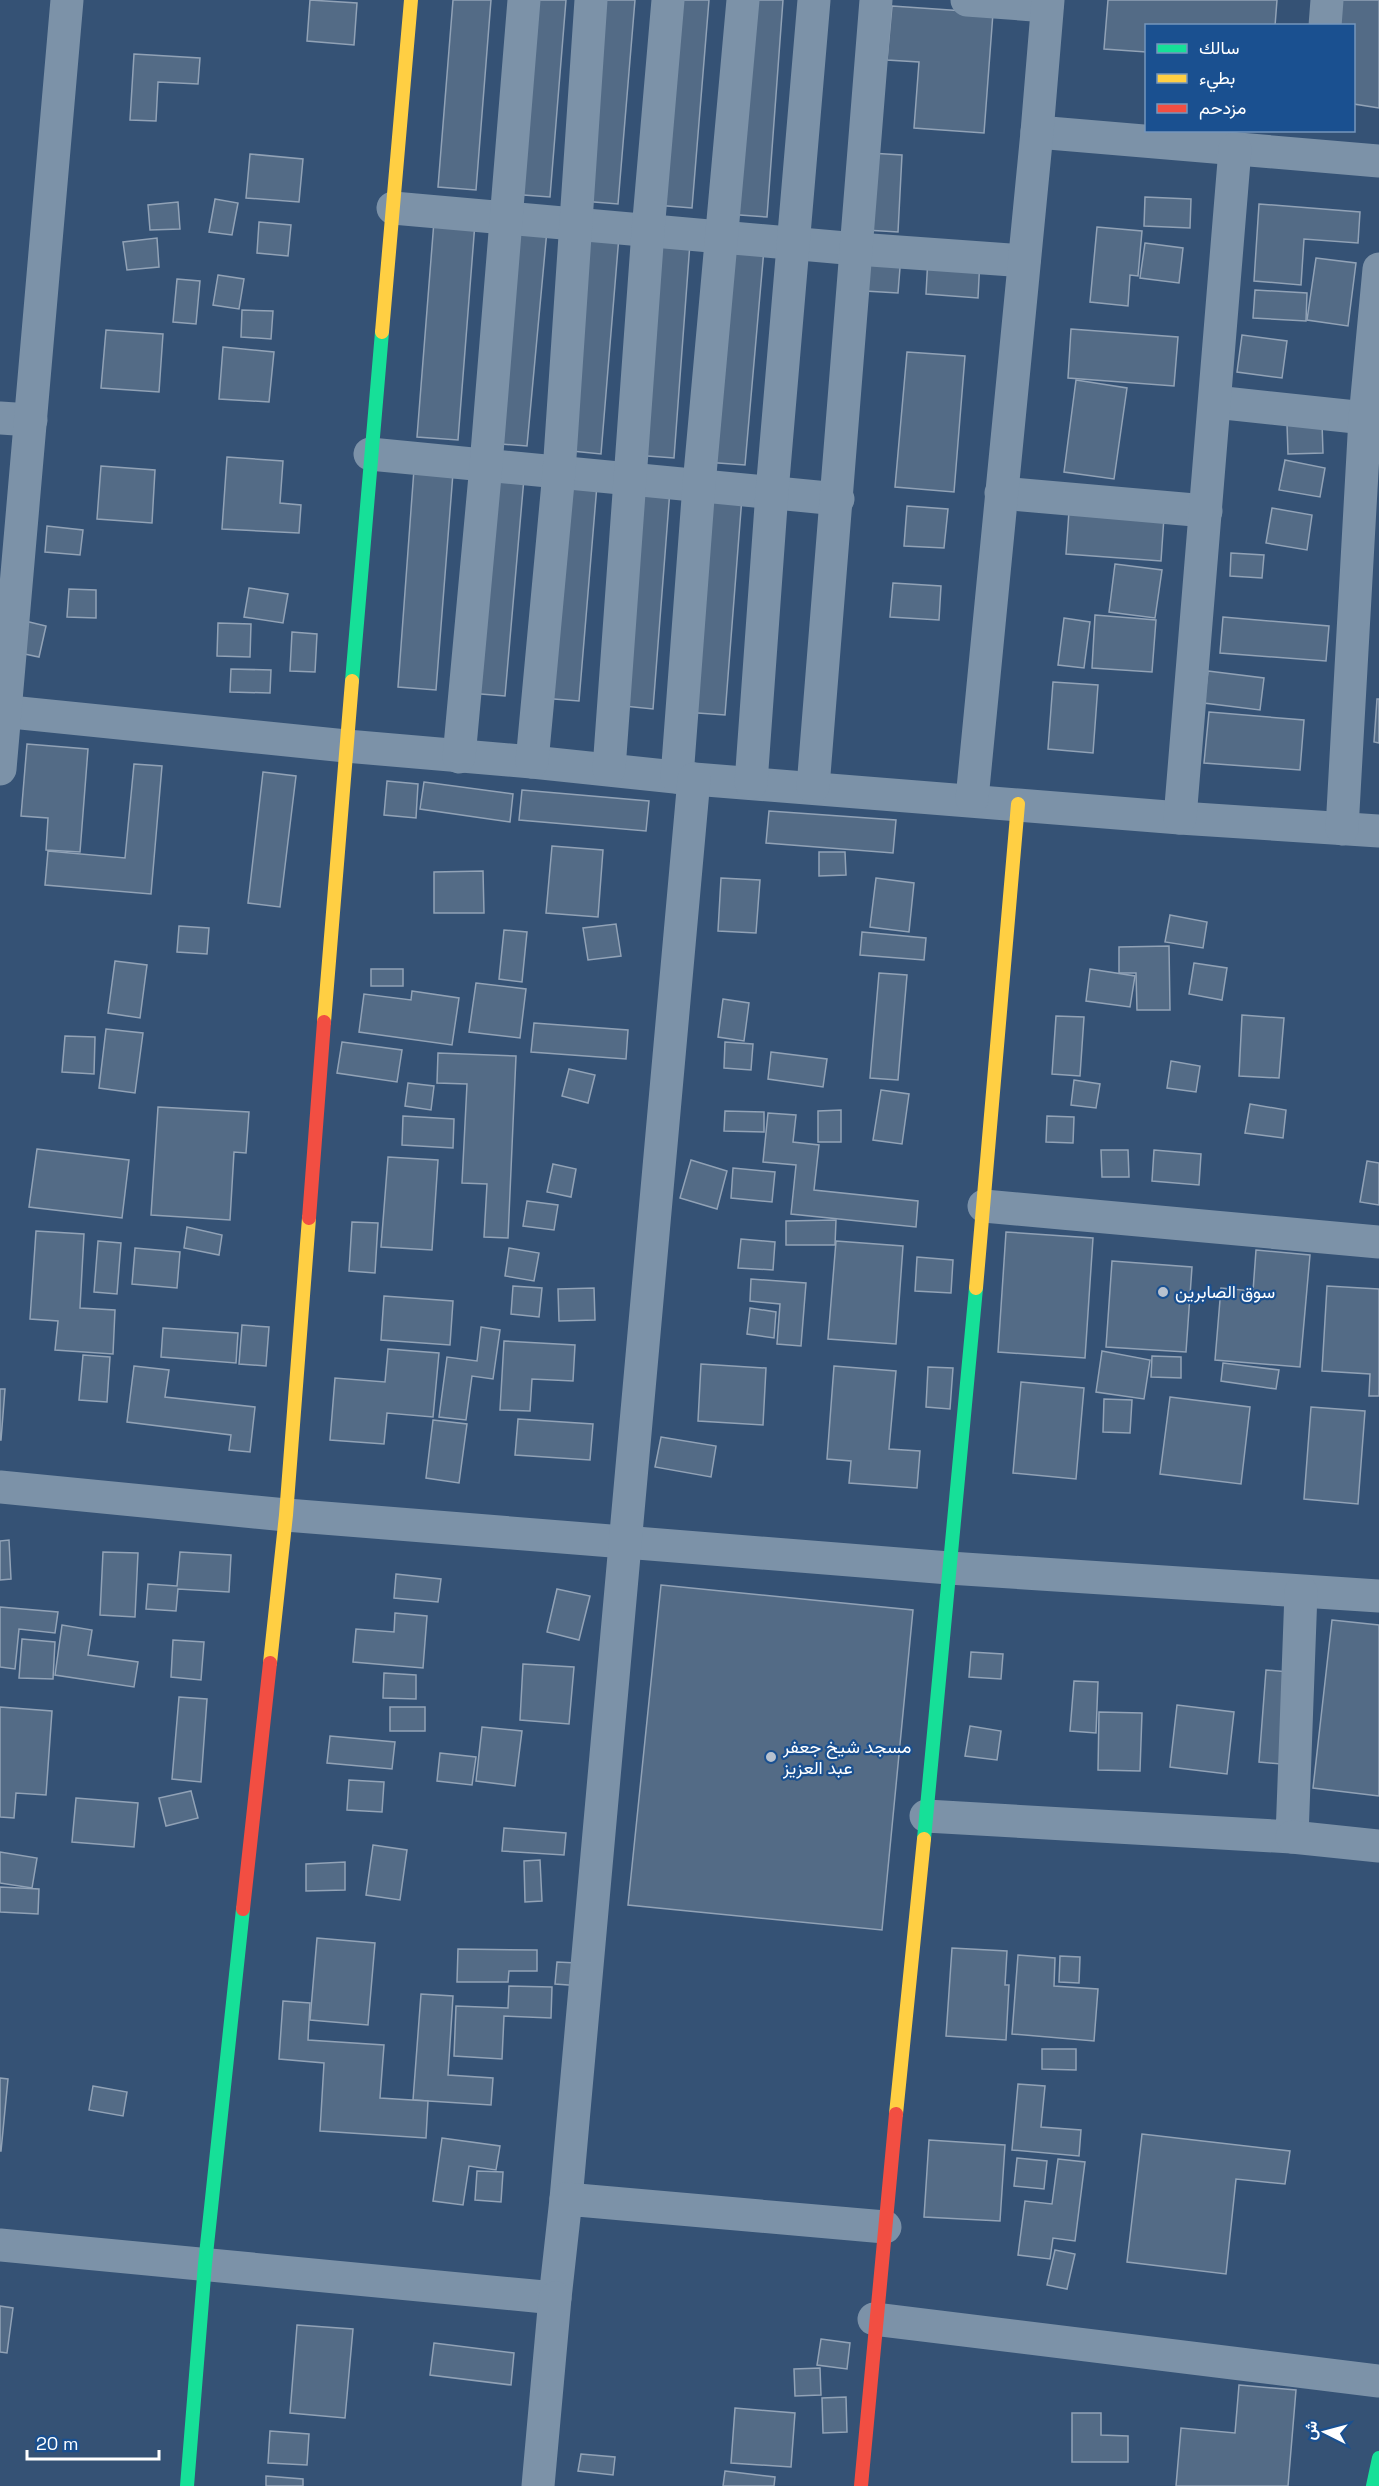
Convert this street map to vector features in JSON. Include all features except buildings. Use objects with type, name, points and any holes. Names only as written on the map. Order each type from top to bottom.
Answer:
[{"type":"street","points":[[0,769],[15,419],[67,0]]},
{"type":"street","points":[[187,2486],[205,2264],[286,1515],[370,454],[411,0]]},
{"type":"street","points":[[459,757],[486,465],[524,0]]},
{"type":"street","points":[[532,762],[559,472],[591,0]]},
{"type":"street","points":[[609,769],[648,231],[668,0]]},
{"type":"street","points":[[538,2486],[626,1541],[686,778],[699,485],[742,0]]},
{"type":"street","points":[[751,783],[772,492],[813,0]]},
{"type":"street","points":[[813,787],[838,499],[876,0]]},
{"type":"street","points":[[967,0],[1048,3],[972,800]]},
{"type":"street","points":[[1325,24],[1327,0]]},
{"type":"street","points":[[1037,132],[1235,149],[1317,143],[1379,161]]},
{"type":"street","points":[[1180,818],[1235,149]]},
{"type":"street","points":[[393,208],[793,244],[1024,261]]},
{"type":"street","points":[[1342,829],[1370,502],[1365,418],[1379,269]]},
{"type":"street","points":[[1215,402],[1365,418]]},
{"type":"street","points":[[370,454],[838,499]]},
{"type":"street","points":[[1002,493],[1206,511]]},
{"type":"street","points":[[3,711],[686,778],[1180,818],[1379,831]]},
{"type":"street","points":[[861,2486],[874,2319],[926,1816],[984,1206],[1018,804]]},
{"type":"street","points":[[984,1206],[1379,1242]]},
{"type":"street","points":[[0,1486],[286,1515],[949,1568],[1379,1596]]},
{"type":"street","points":[[1292,1837],[1301,1592]]},
{"type":"street","points":[[926,1816],[1292,1837],[1379,1846]]},
{"type":"street","points":[[566,2199],[885,2227]]},
{"type":"street","points":[[0,2245],[555,2298]]},
{"type":"street","points":[[874,2319],[1379,2382]]},
{"type":"street","points":[[1373,2486],[1379,2458]]},
{"type":"traffic: fast","points":[[352,681],[382,332]]},
{"type":"traffic: fast","points":[[924,1839],[976,1288]]},
{"type":"traffic: fast","points":[[187,2486],[205,2264],[243,1909]]},
{"type":"traffic: fast","points":[[1373,2486],[1379,2458]]},
{"type":"traffic: slow","points":[[382,332],[411,0]]},
{"type":"traffic: slow","points":[[324,1022],[352,681]]},
{"type":"traffic: slow","points":[[976,1288],[1018,804]]},
{"type":"traffic: slow","points":[[270,1663],[286,1515],[309,1218]]},
{"type":"traffic: slow","points":[[896,2114],[924,1839]]},
{"type":"traffic: jam","points":[[309,1218],[324,1022]]},
{"type":"traffic: jam","points":[[243,1909],[270,1663]]},
{"type":"traffic: jam","points":[[861,2486],[896,2114]]},
{"type":"place","name":"سوق الصابرين","points":[[1163,1292]]},
{"type":"place","name":"مسجد شيخ جعفر عبد العزيز","points":[[771,1757]]}]
